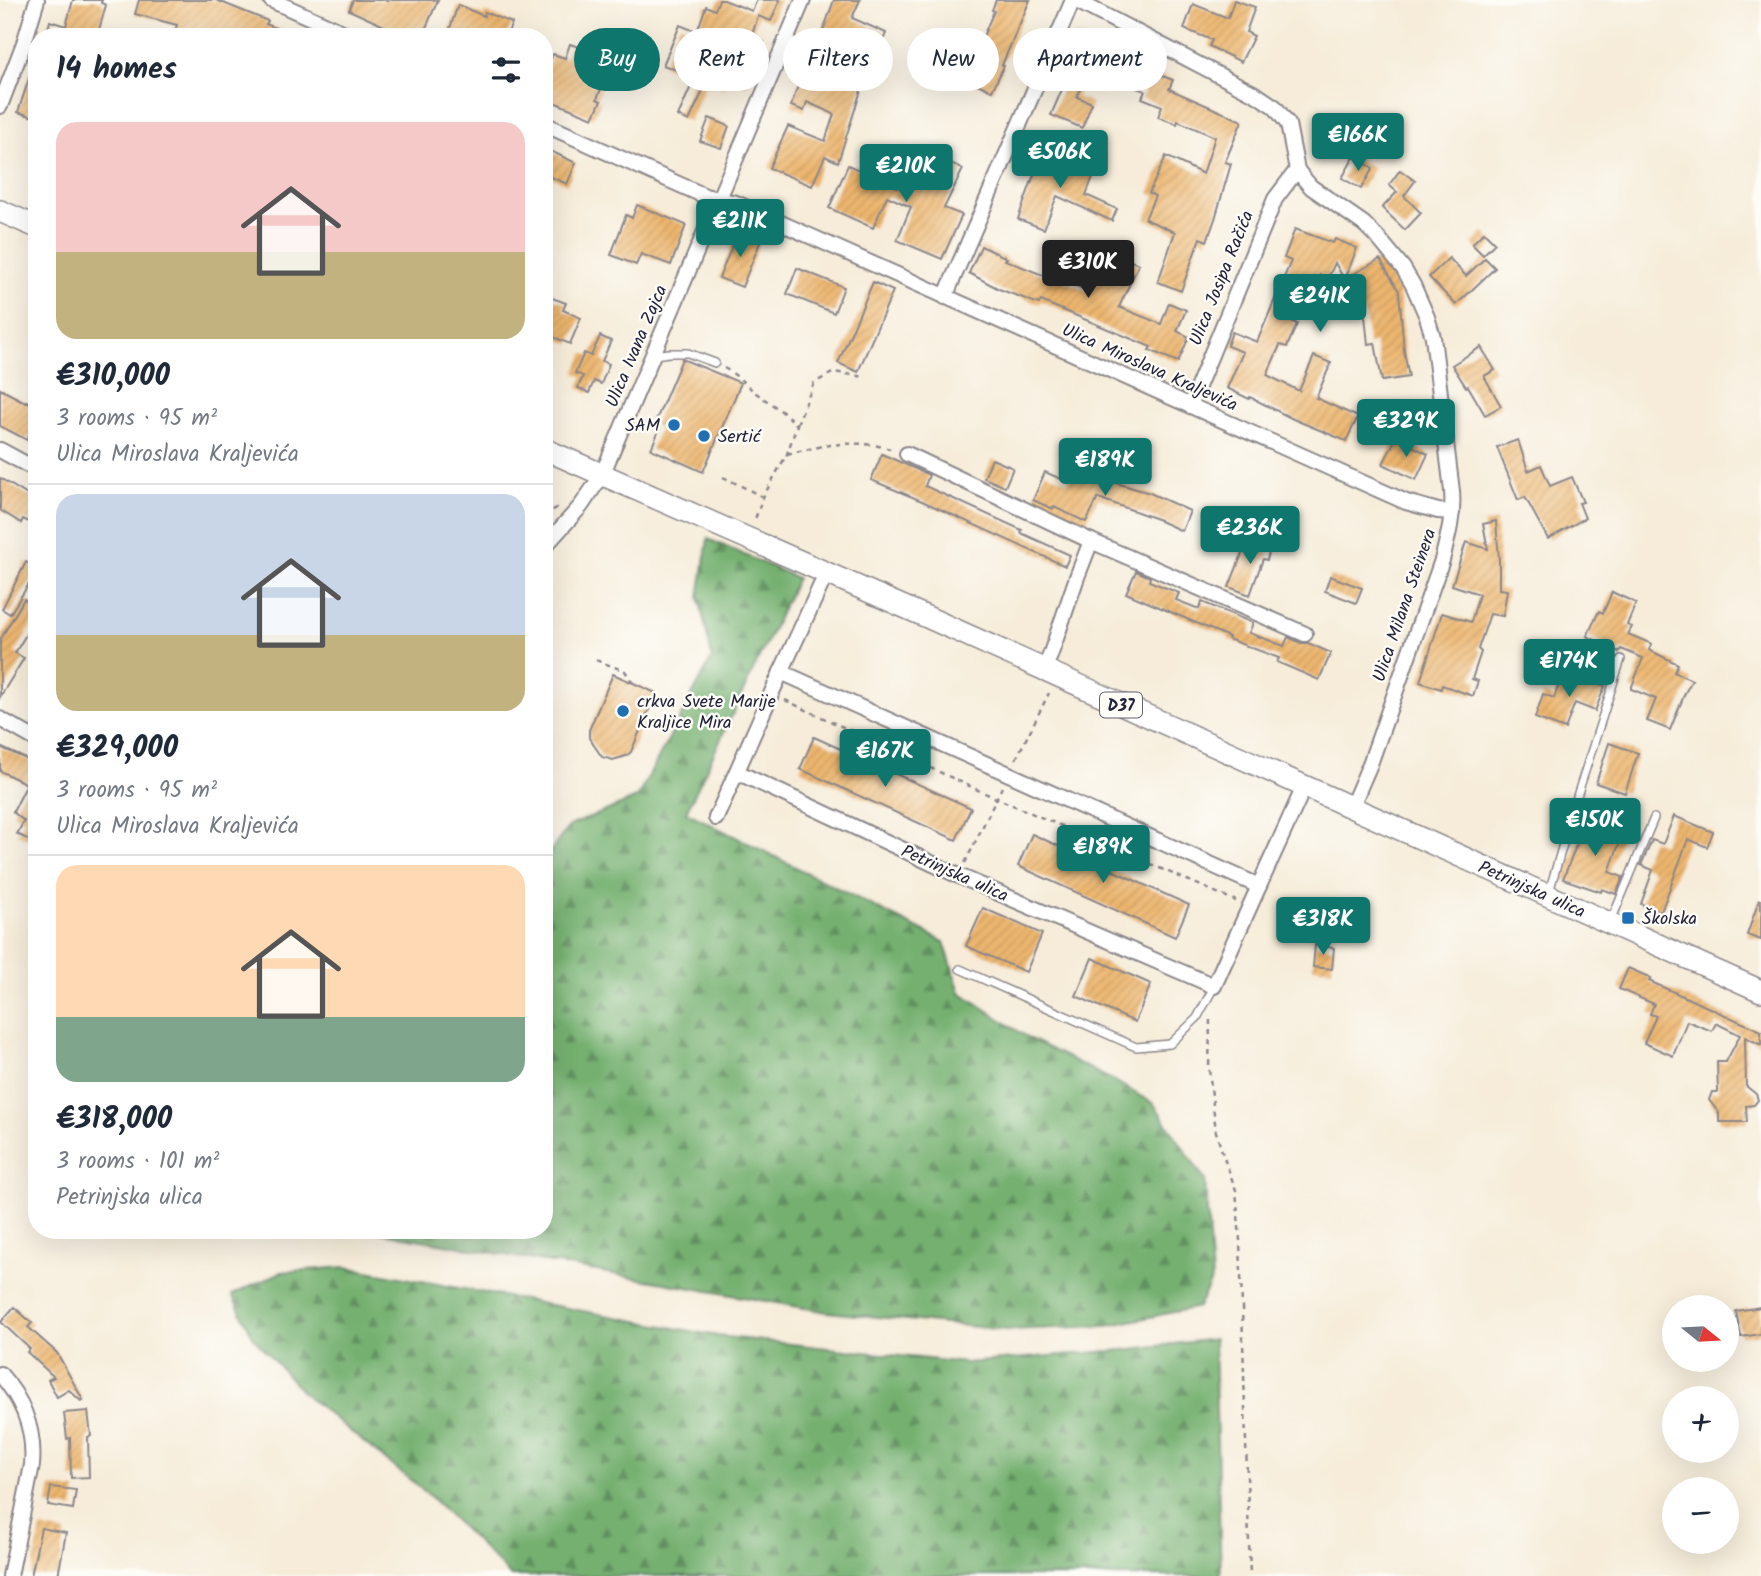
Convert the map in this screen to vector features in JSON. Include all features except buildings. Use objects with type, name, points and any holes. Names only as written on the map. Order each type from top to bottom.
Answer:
[{"type":"main road","points":[[0,211],[28,223]]},
{"type":"main road","name":"Petrinjska ulica","points":[[553,453],[927,617],[1761,991]]},
{"type":"street","points":[[29,28],[37,0]]},
{"type":"street","points":[[271,0],[333,28]]},
{"type":"street","name":"Ulica Ivana Zajca","points":[[553,537],[581,506],[602,475],[803,0]]},
{"type":"street","points":[[945,297],[1074,0],[1257,95],[1275,107],[1288,124],[1297,170]]},
{"type":"street","points":[[0,106],[28,30]]},
{"type":"street","name":"Ulica Miroslava Kraljevića","points":[[553,128],[705,196],[736,203],[1406,502],[1452,512]]},
{"type":"street","name":"Ulica Josipa Račića","points":[[1190,406],[1272,206],[1297,170]]},
{"type":"street","name":"Ulica Milana Steinera","points":[[1297,170],[1311,187],[1348,212],[1379,239],[1403,268],[1421,301],[1433,337],[1452,491],[1450,530],[1442,560],[1370,764],[1351,808]]},
{"type":"street","points":[[0,450],[28,465]]},
{"type":"street","points":[[907,454],[1091,541],[1304,634]]},
{"type":"street","points":[[1043,670],[1091,541]]},
{"type":"street","points":[[716,818],[827,574]]},
{"type":"street","points":[[781,672],[1259,886]]},
{"type":"street","points":[[0,719],[28,735]]},
{"type":"street","name":"Petrinjska ulica","points":[[737,772],[959,876],[1214,986]]},
{"type":"street","points":[[1214,986],[1304,787]]},
{"type":"street","points":[[0,1374],[18,1398],[26,1416],[33,1454],[7,1573]]},
{"type":"lane","points":[[654,355],[688,354],[715,363]]},
{"type":"lane","points":[[1548,896],[1621,659]]},
{"type":"lane","points":[[1610,924],[1654,818]]},
{"type":"lane","points":[[960,969],[1136,1047],[1170,1044],[1197,1018],[1214,986]]},
{"type":"path","points":[[715,363],[732,371],[797,425]]},
{"type":"path","points":[[748,538],[763,497],[787,454],[814,383],[834,372],[865,377]]},
{"type":"path","points":[[787,454],[818,446],[852,443],[877,444],[907,454]]},
{"type":"path","points":[[723,477],[763,497]]},
{"type":"path","points":[[596,660],[625,671],[634,683]]},
{"type":"path","points":[[784,700],[980,791],[1239,902]]},
{"type":"path","points":[[1210,1018],[1209,1069],[1216,1132],[1236,1190],[1240,1240],[1250,1576]]},
{"type":"green space","points":[[708,539],[797,578],[686,812],[944,942],[960,992],[1030,1039],[1154,1104],[1205,1180],[1212,1279],[1198,1307],[1107,1326],[1006,1330],[827,1312],[416,1239],[553,1239],[553,848],[569,826],[637,798],[712,658],[699,597]]},
{"type":"green space","points":[[346,1267],[718,1336],[965,1363],[1123,1350],[1214,1339],[1221,1576],[511,1576],[430,1496],[303,1393],[254,1338],[232,1295],[281,1272]]},
{"type":"place","name":"SAM","points":[[674,425]]},
{"type":"place","name":"Sertić","points":[[704,436]]},
{"type":"place","name":"crkva Svete Marije Kraljice Mira","points":[[623,711]]},
{"type":"place","name":"Školska","points":[[1628,918]]}]
